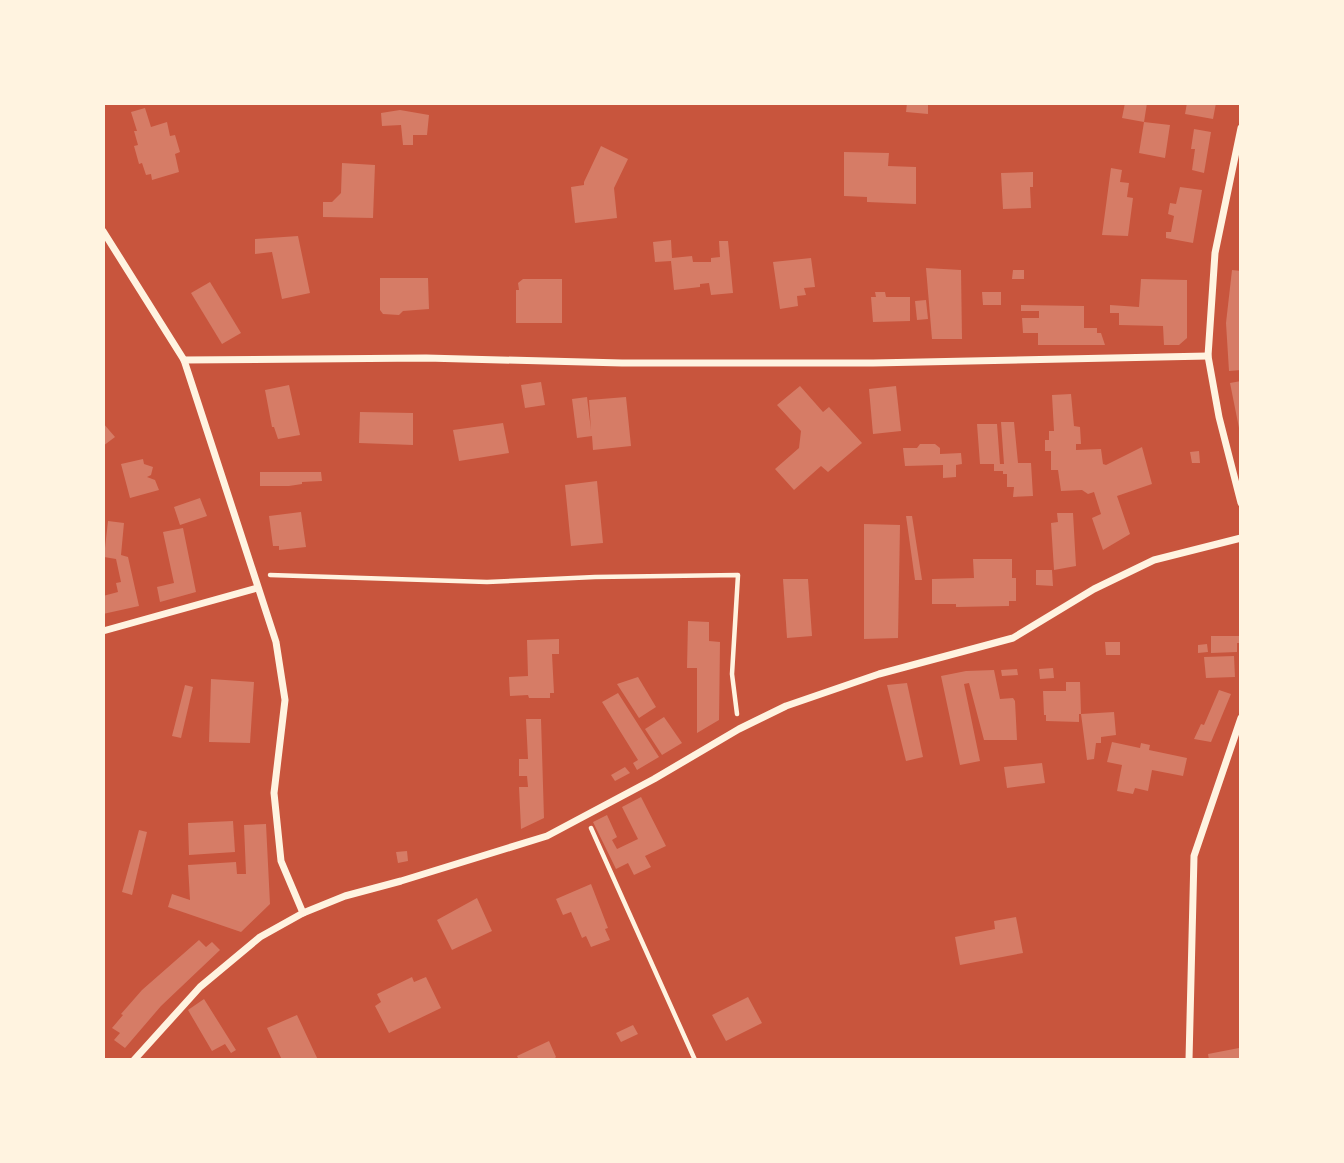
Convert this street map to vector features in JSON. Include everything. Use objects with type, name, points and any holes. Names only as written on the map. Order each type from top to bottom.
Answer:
[{"type":"street","points":[[1241,128],[1214,253],[1208,356],[1219,416],[1241,503]]},
{"type":"street","points":[[103,231],[184,360],[276,642],[285,700],[274,793],[281,861],[303,913]]},
{"type":"street","points":[[184,360],[426,358],[622,363],[873,363],[1208,356]]},
{"type":"street","points":[[134,1060],[200,987],[260,937],[303,913],[345,896],[547,836],[654,779],[739,729],[786,706],[819,693],[1013,638],[1094,589],[1154,560],[1241,538]]},
{"type":"street","points":[[103,631],[257,588]]},
{"type":"street","points":[[1189,1060],[1194,856],[1241,718]]},
{"type":"path","points":[[252,574],[487,582],[738,575],[732,674],[739,729]]},
{"type":"path","points":[[585,815],[695,1060]]},
{"type":"building","points":[[907,103],[928,103],[928,114],[906,112]]},
{"type":"building","points":[[1125,103],[1147,103],[1144,122],[1122,118]]},
{"type":"building","points":[[1187,103],[1216,103],[1213,119],[1185,114]]},
{"type":"building","points":[[145,108],[151,127],[167,122],[170,136],[175,135],[180,152],[175,154],[179,172],[152,180],[151,174],[146,175],[142,163],[139,164],[134,146],[138,145],[134,131],[137,131],[131,112]]},
{"type":"building","points":[[400,110],[429,115],[427,135],[413,135],[413,145],[403,145],[401,125],[382,126],[381,113]]},
{"type":"building","points":[[1144,122],[1170,125],[1165,158],[1139,153]]},
{"type":"building","points":[[1194,129],[1211,132],[1204,173],[1192,170]]},
{"type":"building","points":[[601,146],[628,159],[614,188],[617,218],[575,223],[571,187],[584,185]]},
{"type":"building","points":[[844,152],[889,153],[888,166],[916,167],[916,204],[867,202],[867,197],[844,196]]},
{"type":"building","points":[[342,163],[375,165],[373,218],[323,217],[323,202],[332,202],[341,193]]},
{"type":"building","points":[[1111,168],[1122,170],[1120,182],[1129,183],[1127,197],[1133,198],[1128,236],[1102,235]]},
{"type":"building","points":[[1033,172],[1033,187],[1030,187],[1031,208],[1003,209],[1001,173]]},
{"type":"building","points":[[1180,187],[1202,190],[1193,243],[1166,238],[1166,232],[1171,232],[1174,216],[1168,214],[1170,203],[1176,204]]},
{"type":"building","points":[[298,236],[310,293],[282,299],[272,252],[255,254],[255,239]]},
{"type":"building","points":[[671,240],[672,258],[692,256],[693,262],[711,262],[711,258],[720,257],[719,241],[728,241],[733,293],[711,295],[709,283],[700,284],[700,287],[674,290],[671,261],[655,262],[653,242]]},
{"type":"building","points":[[811,258],[815,287],[804,288],[806,295],[797,296],[798,306],[780,309],[773,262]]},
{"type":"building","points":[[926,268],[961,270],[962,339],[932,339]]},
{"type":"building","points":[[1013,270],[1024,270],[1024,279],[1012,279]]},
{"type":"building","points":[[1232,270],[1241,271],[1241,370],[1229,371],[1226,323]]},
{"type":"building","points":[[380,278],[428,278],[429,309],[403,311],[399,315],[383,314],[380,310]]},
{"type":"building","points":[[523,279],[562,279],[562,323],[516,323],[516,290],[519,290],[518,283]]},
{"type":"building","points":[[1141,279],[1187,280],[1187,338],[1179,345],[1164,345],[1163,326],[1119,325],[1119,313],[1110,313],[1110,305],[1139,307]]},
{"type":"building","points":[[210,282],[241,333],[222,344],[191,293]]},
{"type":"building","points":[[875,292],[885,292],[886,297],[910,297],[910,321],[873,322],[871,297],[876,297]]},
{"type":"building","points":[[982,292],[1001,292],[1001,305],[983,305]]},
{"type":"building","points":[[926,300],[928,319],[917,320],[915,301]]},
{"type":"building","points":[[1021,305],[1084,306],[1084,328],[1097,328],[1097,333],[1101,333],[1105,345],[1038,345],[1038,333],[1023,333],[1022,318],[1039,318],[1039,311],[1021,311]]},
{"type":"building","points":[[1241,381],[1241,438],[1230,383]]},
{"type":"building","points":[[541,382],[545,405],[525,408],[521,385]]},
{"type":"building","points":[[289,385],[300,435],[278,439],[272,427],[265,390]]},
{"type":"building","points":[[800,386],[823,412],[829,407],[862,443],[828,472],[821,466],[794,490],[775,469],[799,448],[801,431],[777,405]]},
{"type":"building","points":[[896,386],[901,431],[873,434],[869,389]]},
{"type":"building","points":[[1071,394],[1074,426],[1080,427],[1081,444],[1076,444],[1076,450],[1101,449],[1103,464],[1106,465],[1142,447],[1152,484],[1117,496],[1130,534],[1103,550],[1092,518],[1101,514],[1094,492],[1088,494],[1082,490],[1061,491],[1058,470],[1051,470],[1051,451],[1045,451],[1045,440],[1049,440],[1049,431],[1054,431],[1052,395]]},
{"type":"building","points":[[587,397],[591,430],[589,400],[626,397],[631,446],[593,450],[592,436],[577,438],[572,399]]},
{"type":"building","points":[[360,412],[413,413],[413,445],[359,443]]},
{"type":"building","points":[[1001,422],[1014,422],[1018,463],[1031,463],[1033,496],[1013,497],[1014,487],[1007,487],[1007,474],[994,471],[994,464],[980,464],[977,424],[997,424],[1000,464],[1004,464]]},
{"type":"building","points":[[103,423],[115,437],[103,446]]},
{"type":"building","points":[[503,423],[509,453],[459,461],[453,430]]},
{"type":"building","points":[[920,444],[935,444],[940,448],[940,454],[961,453],[962,464],[956,465],[956,477],[943,478],[943,465],[905,466],[903,448],[917,448]]},
{"type":"building","points":[[1199,451],[1200,463],[1192,463],[1190,452]]},
{"type":"building","points":[[143,459],[144,464],[153,467],[151,475],[147,477],[155,480],[159,490],[130,498],[121,464]]},
{"type":"building","points":[[260,472],[321,472],[322,481],[289,486],[260,486]]},
{"type":"building","points":[[597,481],[603,543],[571,546],[565,485]]},
{"type":"building","points":[[200,498],[207,516],[180,525],[174,507]]},
{"type":"building","points":[[301,512],[306,547],[279,550],[279,546],[273,546],[269,516]]},
{"type":"building","points":[[1057,513],[1073,513],[1076,566],[1054,570],[1051,523],[1058,522]]},
{"type":"building","points":[[906,516],[912,516],[922,580],[915,580]]},
{"type":"building","points":[[108,521],[124,523],[121,555],[128,557],[139,606],[103,614],[103,596],[118,592],[116,583],[121,582],[116,559],[104,557]]},
{"type":"building","points":[[864,524],[900,525],[898,638],[864,639]]},
{"type":"building","points":[[183,528],[196,592],[160,602],[157,587],[174,583],[163,532]]},
{"type":"building","points":[[973,559],[1012,559],[1012,578],[1016,578],[1016,601],[1009,601],[1009,606],[956,607],[956,604],[932,604],[932,579],[974,578]]},
{"type":"building","points":[[1036,570],[1052,570],[1053,586],[1036,585]]},
{"type":"building","points":[[783,579],[808,579],[812,636],[787,638]]},
{"type":"building","points":[[688,621],[709,622],[709,641],[720,642],[719,720],[697,733],[697,668],[687,668]]},
{"type":"building","points":[[1211,636],[1241,636],[1241,643],[1237,643],[1237,652],[1211,653]]},
{"type":"building","points":[[559,639],[559,654],[552,654],[554,693],[550,693],[550,698],[510,696],[509,677],[528,676],[527,640]]},
{"type":"building","points":[[1105,642],[1120,642],[1120,655],[1106,655]]},
{"type":"building","points":[[1207,644],[1208,652],[1198,653],[1198,645]]},
{"type":"building","points":[[1234,656],[1235,677],[1206,678],[1204,657]]},
{"type":"building","points":[[1053,668],[1054,678],[1040,679],[1039,669]]},
{"type":"building","points":[[1017,669],[1018,675],[1002,676],[1001,670]]},
{"type":"building","points":[[994,670],[1000,699],[1013,698],[1015,701],[1017,740],[984,740],[969,683],[964,684],[980,761],[960,765],[941,676],[966,671]]},
{"type":"building","points":[[638,677],[656,707],[639,718],[617,684]]},
{"type":"building","points":[[211,679],[254,682],[250,743],[209,742]]},
{"type":"building","points":[[1066,682],[1080,682],[1079,722],[1046,721],[1043,691],[1066,691]]},
{"type":"building","points":[[907,683],[923,757],[906,761],[887,685]]},
{"type":"building","points":[[185,685],[193,687],[181,738],[172,736]]},
{"type":"building","points":[[1219,690],[1231,694],[1211,742],[1194,739],[1201,724],[1204,725]]},
{"type":"building","points":[[618,693],[659,757],[637,770],[633,763],[638,760],[602,702]]},
{"type":"building","points":[[1114,712],[1116,735],[1101,737],[1101,743],[1096,743],[1094,759],[1087,760],[1081,714]]},
{"type":"building","points":[[664,717],[682,743],[662,755],[645,729]]},
{"type":"building","points":[[526,719],[541,719],[544,818],[521,829],[519,787],[528,787],[527,776],[519,776],[519,759],[528,759]]},
{"type":"building","points":[[1112,742],[1140,748],[1141,743],[1150,745],[1149,750],[1187,758],[1183,776],[1152,770],[1148,791],[1135,788],[1133,794],[1117,791],[1122,765],[1107,762]]},
{"type":"building","points":[[1042,763],[1045,783],[1007,788],[1004,767]]},
{"type":"building","points":[[625,767],[630,773],[615,781],[611,775]]},
{"type":"building","points":[[641,797],[666,846],[645,856],[651,867],[634,875],[628,863],[616,869],[593,822],[607,815],[617,837],[612,840],[617,849],[638,839],[622,807]]},
{"type":"building","points":[[233,821],[235,852],[189,855],[188,823]]},
{"type":"building","points":[[266,824],[270,904],[241,932],[168,907],[172,894],[190,900],[188,865],[236,862],[237,874],[246,874],[244,825]]},
{"type":"building","points":[[139,830],[147,832],[132,895],[122,892]]},
{"type":"building","points":[[407,851],[408,861],[398,863],[396,852]]},
{"type":"building","points":[[591,884],[610,940],[591,947],[586,936],[582,938],[571,912],[563,915],[556,899]]},
{"type":"building","points":[[477,898],[492,931],[452,950],[437,920]]},
{"type":"building","points":[[1016,917],[1023,953],[960,965],[955,937],[995,929],[994,921]]},
{"type":"building","points":[[199,940],[206,947],[212,942],[220,950],[161,1006],[125,1048],[114,1040],[120,1033],[112,1028],[123,1015],[121,1014],[142,990]]},
{"type":"building","points":[[412,977],[414,982],[426,977],[441,1008],[389,1033],[375,1006],[381,1002],[377,994]]},
{"type":"building","points":[[748,997],[762,1023],[726,1041],[712,1015]]},
{"type":"building","points":[[204,999],[236,1050],[231,1053],[225,1044],[212,1051],[188,1010]]},
{"type":"building","points":[[297,1015],[318,1060],[282,1060],[267,1028]]},
{"type":"building","points":[[633,1025],[638,1034],[621,1042],[616,1033]]},
{"type":"building","points":[[549,1041],[556,1057],[553,1060],[519,1060],[517,1056]]},
{"type":"building","points":[[1239,1048],[1241,1060],[1209,1060],[1208,1054]]}]
